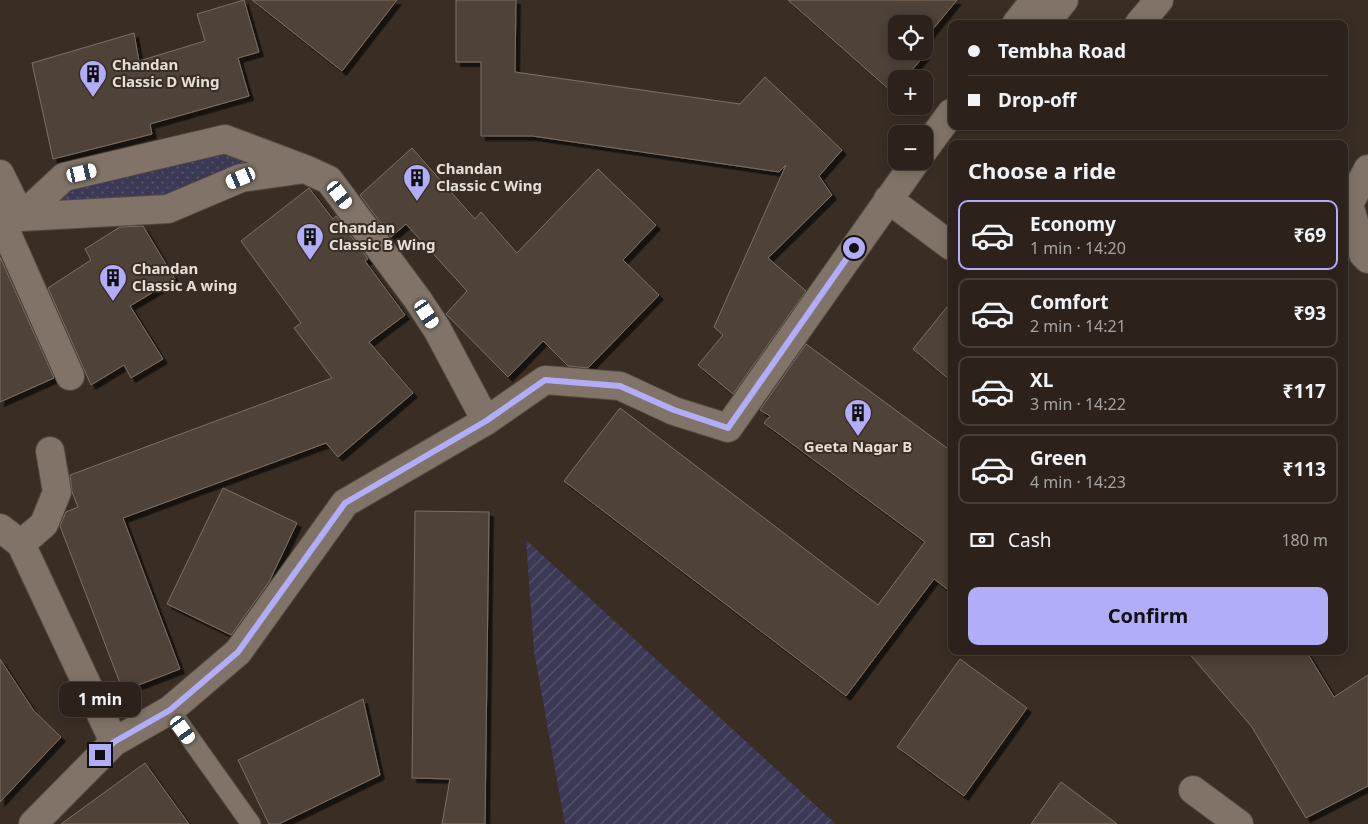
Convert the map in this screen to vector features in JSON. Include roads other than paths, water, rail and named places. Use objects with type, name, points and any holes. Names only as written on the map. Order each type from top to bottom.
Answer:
[{"type":"street","points":[[1019,20],[1035,0]]},
{"type":"street","points":[[1048,20],[1064,0]]},
{"type":"street","points":[[1142,20],[1159,0]]},
{"type":"street","points":[[933,138],[948,117]]},
{"type":"street","points":[[10,217],[64,177],[224,140],[305,169],[329,180],[418,300],[437,328],[486,421]]},
{"type":"street","points":[[10,217],[168,209],[241,178],[305,169]]},
{"type":"street","points":[[1368,169],[1350,204],[1363,254],[1368,260]]},
{"type":"street","points":[[33,824],[114,742],[170,710],[238,652],[345,503],[486,421],[545,380],[620,386],[674,410],[728,428],[909,170]]},
{"type":"street","points":[[0,174],[10,217],[70,376]]},
{"type":"street","points":[[888,199],[948,244]]},
{"type":"street","points":[[22,544],[44,524],[57,492],[50,451]]},
{"type":"street","points":[[0,528],[22,544],[114,742]]},
{"type":"street","points":[[1193,790],[1239,824]]},
{"type":"lane","points":[[170,710],[251,824]]},
{"type":"place","name":"Chandan Classic D Wing","points":[[93,98]]},
{"type":"place","name":"Chandan Classic C Wing","points":[[417,202]]},
{"type":"place","name":"Chandan Classic B Wing","points":[[310,261]]},
{"type":"place","name":"Chandan Classic A wing","points":[[113,302]]},
{"type":"place","name":"Geeta Nagar B","points":[[858,437]]}]
